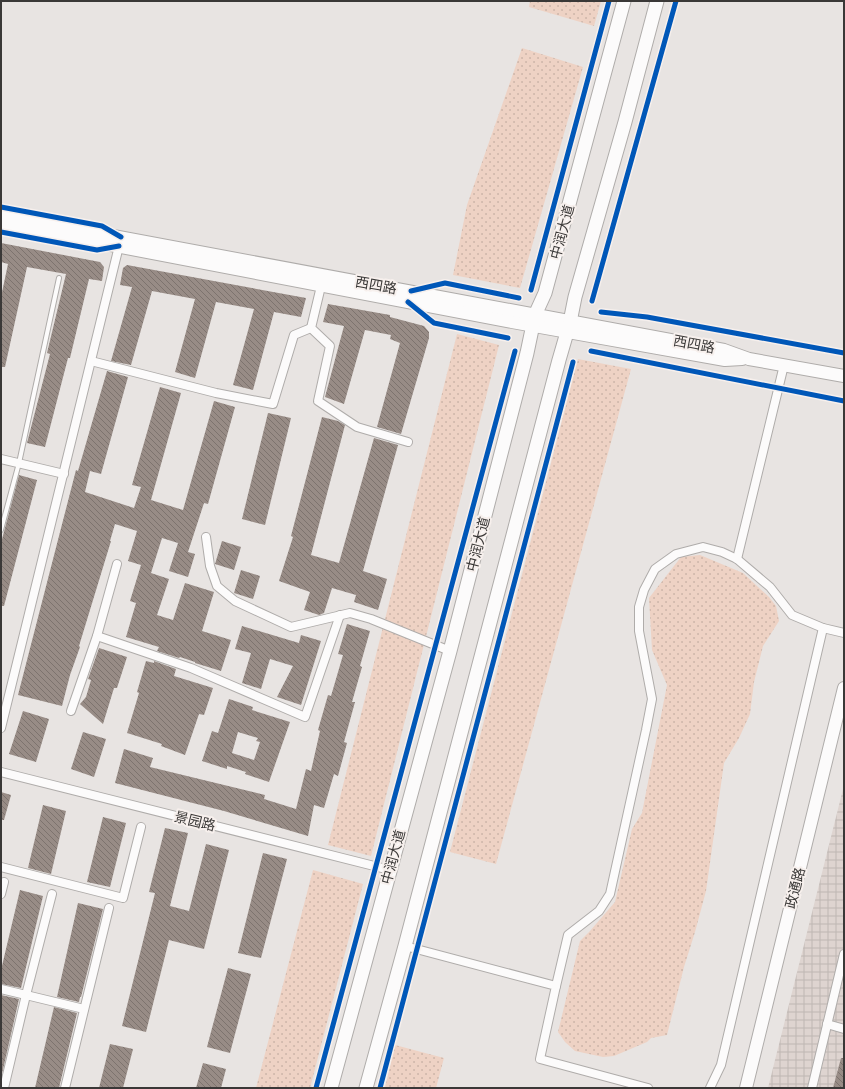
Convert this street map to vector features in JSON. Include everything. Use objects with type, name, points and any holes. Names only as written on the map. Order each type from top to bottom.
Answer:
[{"type":"main road","name":"中润大道","points":[[331,1088],[450,651],[534,320],[545,293],[624,1]]},
{"type":"main road","points":[[366,1088],[405,946],[575,298],[625,122],[657,1]]},
{"type":"street","name":"西四路","points":[[1,215],[120,242]]},
{"type":"street","name":"西四路","points":[[1,224],[120,242],[534,320],[725,360],[750,359],[844,376]]},
{"type":"street","points":[[1,728],[120,242]]},
{"type":"street","points":[[311,328],[322,280]]},
{"type":"street","points":[[91,361],[216,393],[273,404],[294,335],[311,328]]},
{"type":"street","points":[[311,328],[330,346],[318,401],[357,427],[408,442]]},
{"type":"street","points":[[737,559],[784,365]]},
{"type":"street","points":[[1,459],[64,474]]},
{"type":"street","points":[[206,537],[210,566],[217,586],[235,601],[291,627],[350,613],[371,619],[450,651]]},
{"type":"street","points":[[648,1088],[540,1059],[568,935],[599,911],[610,894],[652,699],[639,631],[639,607],[644,590],[655,569],[676,554],[703,547],[722,552],[737,559],[770,587],[792,615],[823,628],[844,633]]},
{"type":"street","points":[[71,711],[97,636],[117,564]]},
{"type":"street","points":[[97,636],[191,668],[305,717],[340,615]]},
{"type":"street","points":[[710,1088],[721,1065],[823,628]]},
{"type":"street","name":"政通路","points":[[746,1088],[844,688]]},
{"type":"street","name":"景园路","points":[[1,772],[390,870]]},
{"type":"street","points":[[1,867],[123,898],[141,827]]},
{"type":"street","points":[[1,894],[4,882]]},
{"type":"street","points":[[4,1088],[52,894]]},
{"type":"street","points":[[65,1088],[108,908]]},
{"type":"street","points":[[405,946],[556,986]]},
{"type":"street","points":[[812,1088],[844,954]]},
{"type":"street","points":[[1,989],[84,1009]]},
{"type":"street","points":[[827,1024],[844,1029]]},
{"type":"lane","points":[[1,530],[19,463],[59,278]]},
{"type":"shaded area","points":[[530,1],[601,1],[594,26],[529,7]]},
{"type":"shaded area","points":[[522,48],[583,67],[520,288],[453,275],[467,205]]},
{"type":"shaded area","points":[[457,334],[499,345],[371,856],[328,845]]},
{"type":"shaded area","points":[[578,359],[631,369],[496,864],[450,852]]},
{"type":"shaded area","points":[[700,555],[743,573],[769,597],[776,606],[779,621],[763,646],[754,682],[750,714],[739,738],[724,763],[706,891],[684,967],[667,1035],[651,1038],[647,1042],[614,1056],[603,1057],[575,1051],[565,1042],[558,1032],[580,941],[615,902],[632,829],[642,813],[667,685],[652,650],[649,598],[681,557]]},
{"type":"shaded area","points":[[844,785],[844,1088],[768,1088]]},
{"type":"shaded area","points":[[313,870],[363,884],[310,1088],[256,1088]]},
{"type":"shaded area","points":[[395,1045],[444,1058],[436,1088],[385,1088]]},
{"type":"building","points":[[1,243],[100,262],[104,267],[102,281],[89,279],[70,358],[68,358],[45,447],[27,443],[50,354],[47,353],[66,274],[27,267],[5,367],[1,367],[1,297],[8,264],[1,262]]},
{"type":"building","points":[[127,265],[306,298],[301,317],[274,312],[253,390],[233,385],[254,309],[216,302],[195,378],[175,372],[195,299],[152,291],[131,365],[111,361],[132,287],[120,285],[123,268]]},
{"type":"building","points":[[328,304],[390,315],[390,317],[424,326],[429,332],[429,338],[401,434],[377,427],[400,343],[390,339],[391,335],[365,330],[344,404],[325,397],[344,326],[323,322]]},
{"type":"building","points":[[107,371],[128,377],[101,474],[90,471],[85,492],[134,508],[141,487],[132,485],[160,387],[181,393],[151,500],[183,510],[214,401],[235,407],[208,504],[204,503],[188,552],[195,554],[188,577],[169,571],[178,543],[162,538],[151,573],[169,579],[157,615],[173,620],[185,583],[214,592],[202,631],[231,640],[221,671],[157,651],[159,647],[126,637],[136,603],[130,601],[141,565],[128,561],[137,531],[115,524],[62,706],[18,695],[76,470],[78,471]]},
{"type":"building","points":[[268,413],[291,418],[265,525],[242,519]]},
{"type":"building","points":[[322,417],[338,421],[345,425],[311,555],[339,563],[374,438],[398,445],[363,571],[387,579],[378,610],[354,602],[356,595],[332,588],[324,613],[319,615],[304,610],[310,592],[279,581],[293,537],[291,536]]},
{"type":"building","points":[[19,475],[37,480],[4,606],[1,606],[1,543]]},
{"type":"building","points":[[222,541],[241,547],[234,570],[215,564]]},
{"type":"building","points":[[241,570],[260,576],[253,599],[234,593]]},
{"type":"building","points":[[347,624],[370,631],[352,702],[355,702],[344,742],[347,743],[338,776],[334,774],[324,808],[314,805],[308,836],[224,811],[115,783],[124,749],[153,758],[150,767],[265,795],[264,799],[296,809],[306,769],[311,771],[320,731],[318,730],[328,695],[331,696],[343,655],[338,654]]},
{"type":"building","points":[[242,626],[299,643],[301,635],[321,641],[301,705],[277,697],[293,666],[270,659],[261,689],[242,683],[251,653],[235,649]]},
{"type":"building","points":[[99,648],[127,657],[117,688],[114,688],[103,724],[80,704],[86,697],[91,680],[88,679]]},
{"type":"building","points":[[146,661],[154,663],[154,661],[176,669],[174,676],[213,688],[204,715],[199,714],[185,755],[161,746],[162,744],[127,733],[139,693],[137,692]]},
{"type":"building","points":[[229,699],[253,707],[252,710],[290,722],[269,782],[227,766],[227,769],[202,761],[212,731],[218,733]],"holes":[[[238,732],[258,738],[256,741],[260,742],[254,760],[232,753]]]},
{"type":"building","points":[[23,711],[49,719],[36,762],[9,754]]},
{"type":"building","points":[[83,732],[106,739],[94,777],[71,769]]},
{"type":"building","points":[[1,792],[11,795],[4,820],[1,820]]},
{"type":"building","points":[[43,805],[66,811],[51,874],[28,868]]},
{"type":"building","points":[[103,817],[126,823],[110,887],[87,882]]},
{"type":"building","points":[[165,828],[188,833],[170,906],[189,911],[206,844],[229,850],[204,949],[169,940],[146,1032],[122,1026],[155,893],[149,892]]},
{"type":"building","points":[[263,853],[287,859],[261,958],[238,953]]},
{"type":"building","points":[[20,890],[43,896],[21,988],[1,984],[1,970]]},
{"type":"building","points":[[78,903],[103,909],[79,1002],[57,997]]},
{"type":"building","points":[[228,968],[251,974],[230,1053],[207,1047]]},
{"type":"building","points":[[1,995],[19,999],[2,1074],[1,1074]]},
{"type":"building","points":[[54,1007],[77,1013],[59,1088],[35,1088]]},
{"type":"building","points":[[110,1044],[133,1049],[123,1088],[99,1088]]},
{"type":"building","points":[[841,1058],[844,1058],[844,1088],[833,1088]]},
{"type":"building","points":[[203,1063],[226,1069],[221,1088],[196,1088]]},
{"type":"cycle path","points":[[531,290],[609,1]]},
{"type":"cycle path","points":[[592,301],[676,1]]},
{"type":"cycle path","points":[[1,207],[102,226],[121,237]]},
{"type":"cycle path","points":[[1,232],[97,250],[119,246]]},
{"type":"cycle path","points":[[411,291],[445,283],[519,298]]},
{"type":"cycle path","points":[[408,302],[434,323],[508,338]]},
{"type":"cycle path","points":[[601,312],[647,317],[844,353]]},
{"type":"cycle path","points":[[316,1088],[515,351]]},
{"type":"cycle path","points":[[591,351],[844,401]]},
{"type":"cycle path","points":[[380,1088],[573,362]]}]
